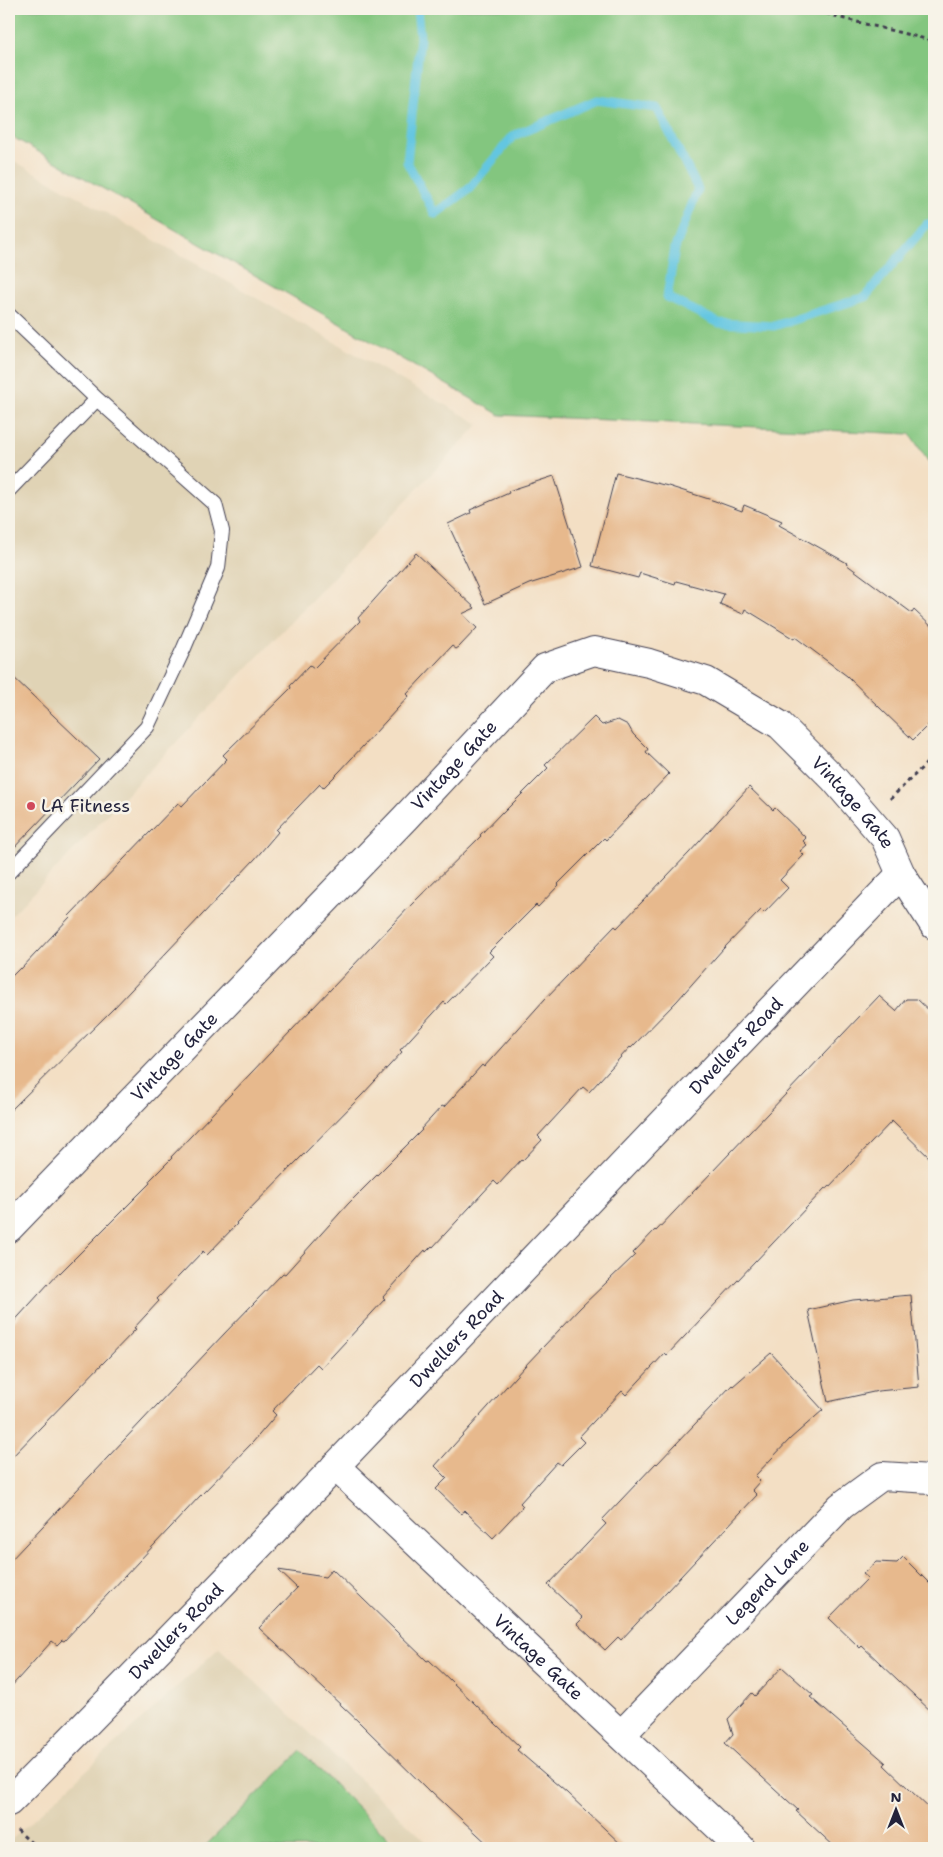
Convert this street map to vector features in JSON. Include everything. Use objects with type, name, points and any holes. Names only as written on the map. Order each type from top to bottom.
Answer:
[{"type":"street","name":"Vintage Gate","points":[[9,1228],[398,825],[545,668],[594,651],[649,663],[706,681],[780,725],[834,779],[885,838],[901,874],[934,925]]},
{"type":"street","name":"Dwellers Road","points":[[12,1815],[151,1658],[901,874]]},
{"type":"street","name":"Vintage Gate","points":[[335,1466],[741,1848]]},
{"type":"street","name":"Legend Lane","points":[[622,1734],[841,1506],[882,1476],[931,1479],[934,1482]]},
{"type":"lane","points":[[9,315],[97,399],[215,504],[222,531],[218,568],[184,648],[147,727],[9,872]]},
{"type":"lane","points":[[9,490],[97,399]]},
{"type":"path","points":[[810,9],[845,20],[934,41]]},
{"type":"path","points":[[889,800],[934,756]]},
{"type":"path","points":[[12,1815],[37,1848]]},
{"type":"shaded area","points":[[9,158],[479,424],[9,918]]},
{"type":"shaded area","points":[[219,1648],[433,1848],[9,1848],[9,1842]]},
{"type":"green space","points":[[9,9],[934,9],[934,470],[910,434],[500,415],[9,135]]},
{"type":"green space","points":[[301,1751],[398,1848],[203,1848]]},
{"type":"building","points":[[616,473],[668,486],[742,511],[744,505],[782,521],[779,525],[847,563],[912,613],[914,610],[934,629],[934,719],[913,740],[847,676],[795,637],[794,639],[745,609],[743,614],[720,604],[724,594],[676,581],[675,584],[640,573],[638,578],[592,566]]},
{"type":"building","points":[[554,476],[583,567],[529,584],[485,604],[448,524],[471,513],[470,510],[509,493],[508,491]]},
{"type":"building","points":[[416,553],[475,608],[462,614],[477,628],[459,647],[456,649],[452,646],[340,771],[323,788],[320,784],[276,830],[278,832],[255,859],[113,1009],[9,1112],[9,979],[21,969],[69,916],[178,803],[182,806],[227,759],[223,755],[291,688],[290,686],[310,665],[314,668],[360,621],[358,618]]},
{"type":"building","name":"LA Fitness","points":[[9,673],[99,759],[9,853]]},
{"type":"building","points":[[594,717],[602,725],[618,720],[628,725],[633,734],[648,749],[646,752],[669,774],[606,840],[604,838],[538,907],[536,905],[489,952],[493,956],[446,1004],[444,1002],[400,1050],[402,1052],[362,1095],[207,1255],[203,1251],[157,1299],[159,1301],[134,1328],[136,1329],[9,1460],[9,1327],[59,1272],[150,1183],[149,1181],[171,1157],[412,904],[548,768],[545,765]]},
{"type":"building","points":[[749,787],[773,810],[775,808],[806,838],[803,841],[807,845],[800,851],[804,855],[780,880],[788,888],[764,913],[761,910],[589,1092],[583,1087],[538,1136],[542,1140],[522,1161],[498,1185],[494,1181],[433,1247],[426,1252],[425,1250],[383,1297],[385,1299],[321,1368],[317,1364],[272,1411],[276,1415],[253,1442],[64,1641],[62,1640],[57,1645],[52,1641],[9,1689],[9,1562],[224,1334],[283,1273],[285,1274],[348,1204],[422,1130],[442,1106],[444,1107],[482,1065],[484,1067],[544,1000],[615,926],[617,928],[689,853]]},
{"type":"building","points":[[879,996],[896,1011],[906,999],[917,999],[934,1015],[934,1162],[892,1121],[827,1189],[825,1188],[667,1355],[665,1353],[626,1395],[622,1391],[579,1437],[584,1442],[561,1465],[557,1462],[520,1503],[523,1506],[493,1538],[464,1510],[462,1514],[436,1489],[447,1478],[435,1466],[524,1367],[580,1308],[635,1255],[633,1253]]},
{"type":"building","points":[[911,1295],[919,1387],[878,1391],[828,1402],[808,1310],[853,1300]]},
{"type":"building","points":[[771,1353],[823,1410],[790,1439],[755,1476],[760,1481],[752,1490],[757,1495],[621,1640],[618,1637],[605,1650],[577,1624],[583,1618],[548,1585],[606,1524],[602,1520],[656,1463],[732,1385]]},
{"type":"building","points":[[903,1557],[934,1588],[934,1714],[862,1646],[860,1648],[829,1618],[868,1578],[863,1574],[876,1562],[897,1563]]},
{"type":"building","points":[[332,1569],[520,1747],[517,1750],[567,1793],[625,1848],[492,1848],[430,1792],[259,1628],[297,1588],[278,1570],[325,1577]]},
{"type":"building","points":[[782,1667],[813,1695],[810,1697],[886,1763],[884,1765],[934,1813],[934,1848],[836,1848],[725,1743],[733,1734],[728,1719],[752,1693],[755,1696]]},
{"type":"waterway","points":[[417,9],[420,38],[407,162],[435,214],[469,189],[513,136],[597,100],[657,108],[698,189],[675,248],[667,297],[719,323],[774,326],[865,297],[927,224],[934,224]]},
{"type":"place","name":"LA Fitness","points":[[31,806]]}]
